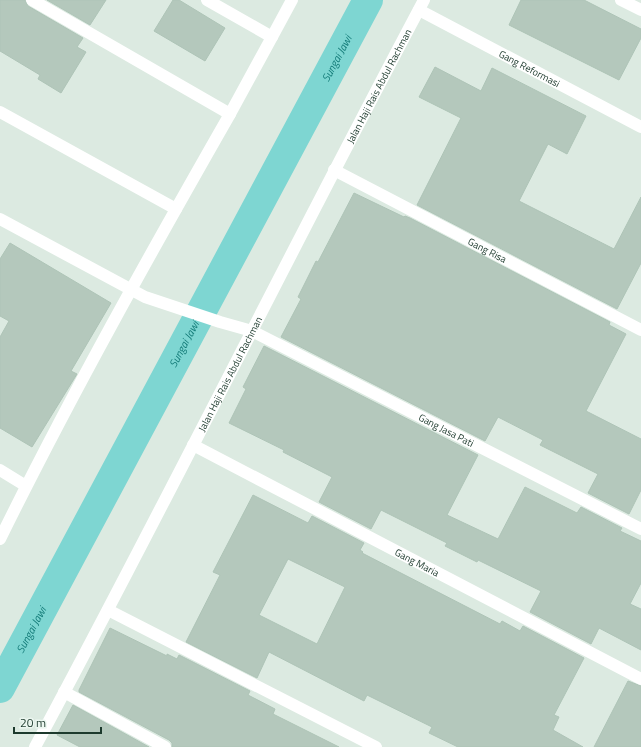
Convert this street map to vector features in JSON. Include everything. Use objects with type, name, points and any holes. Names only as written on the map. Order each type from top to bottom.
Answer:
[{"type":"street","points":[[32,0],[230,114]]},
{"type":"street","points":[[208,0],[272,37]]},
{"type":"street","points":[[0,539],[26,486],[130,290],[230,114],[292,0]]},
{"type":"street","points":[[621,0],[641,10]]},
{"type":"street","name":"Gang Reformasi","points":[[422,5],[641,127]]},
{"type":"street","name":"Jalan Haji Rais Abdul Rachman","points":[[35,747],[108,610],[334,170],[422,5]]},
{"type":"street","points":[[0,112],[176,209]]},
{"type":"street","name":"Gang Risa","points":[[334,170],[641,330]]},
{"type":"street","name":"Gang Jasa Pati","points":[[0,219],[145,297],[220,322],[252,330],[641,529]]},
{"type":"street","name":"Gang Maria","points":[[193,445],[641,679]]},
{"type":"street","points":[[0,470],[26,486]]},
{"type":"street","points":[[108,610],[376,747]]},
{"type":"street","points":[[64,692],[165,747]]},
{"type":"building","points":[[0,0],[25,0],[28,6],[83,38],[77,47],[86,52],[61,93],[38,79],[40,75],[0,51]]},
{"type":"building","points":[[47,0],[106,0],[90,25]]},
{"type":"building","points":[[173,0],[179,0],[225,28],[205,61],[154,31]]},
{"type":"building","points":[[521,0],[584,0],[641,29],[641,38],[619,80],[509,25]]},
{"type":"building","points":[[435,67],[481,91],[492,68],[586,116],[567,154],[548,144],[519,201],[614,249],[641,197],[641,263],[617,309],[417,205],[461,118],[419,97]]},
{"type":"building","points":[[354,193],[404,217],[410,218],[610,322],[609,325],[626,334],[586,411],[641,439],[641,490],[629,514],[588,493],[598,474],[540,445],[543,440],[498,417],[485,441],[281,337],[301,299],[298,297],[316,261],[318,262]]},
{"type":"building","points":[[10,243],[111,303],[71,371],[77,374],[32,447],[0,428],[0,337],[9,321],[0,316],[0,259]]},
{"type":"building","points":[[264,346],[478,455],[447,515],[498,539],[525,487],[577,513],[581,507],[622,528],[620,531],[641,541],[641,583],[630,604],[641,609],[641,650],[599,628],[591,644],[530,612],[541,591],[478,560],[477,562],[445,546],[447,543],[381,510],[371,529],[319,502],[332,477],[283,452],[284,450],[229,423],[246,389],[243,387]]},
{"type":"building","points":[[253,495],[308,523],[312,516],[364,543],[360,550],[363,552],[362,553],[500,624],[502,621],[520,631],[523,626],[584,658],[554,715],[559,717],[553,730],[583,747],[458,747],[429,733],[432,727],[367,695],[364,701],[269,652],[257,678],[186,642],[220,575],[213,572]],"holes":[[[288,559],[345,587],[317,644],[259,615]]]},
{"type":"building","points":[[110,628],[167,656],[167,654],[177,659],[179,655],[250,691],[248,695],[275,709],[273,714],[339,747],[172,747],[172,743],[169,740],[79,692]]},
{"type":"building","points":[[628,681],[641,686],[641,747],[594,747]]},
{"type":"building","points":[[73,705],[149,747],[80,747],[57,735]]},
{"type":"waterway","name":"Sungai Jawi","points":[[0,688],[368,0]]}]
